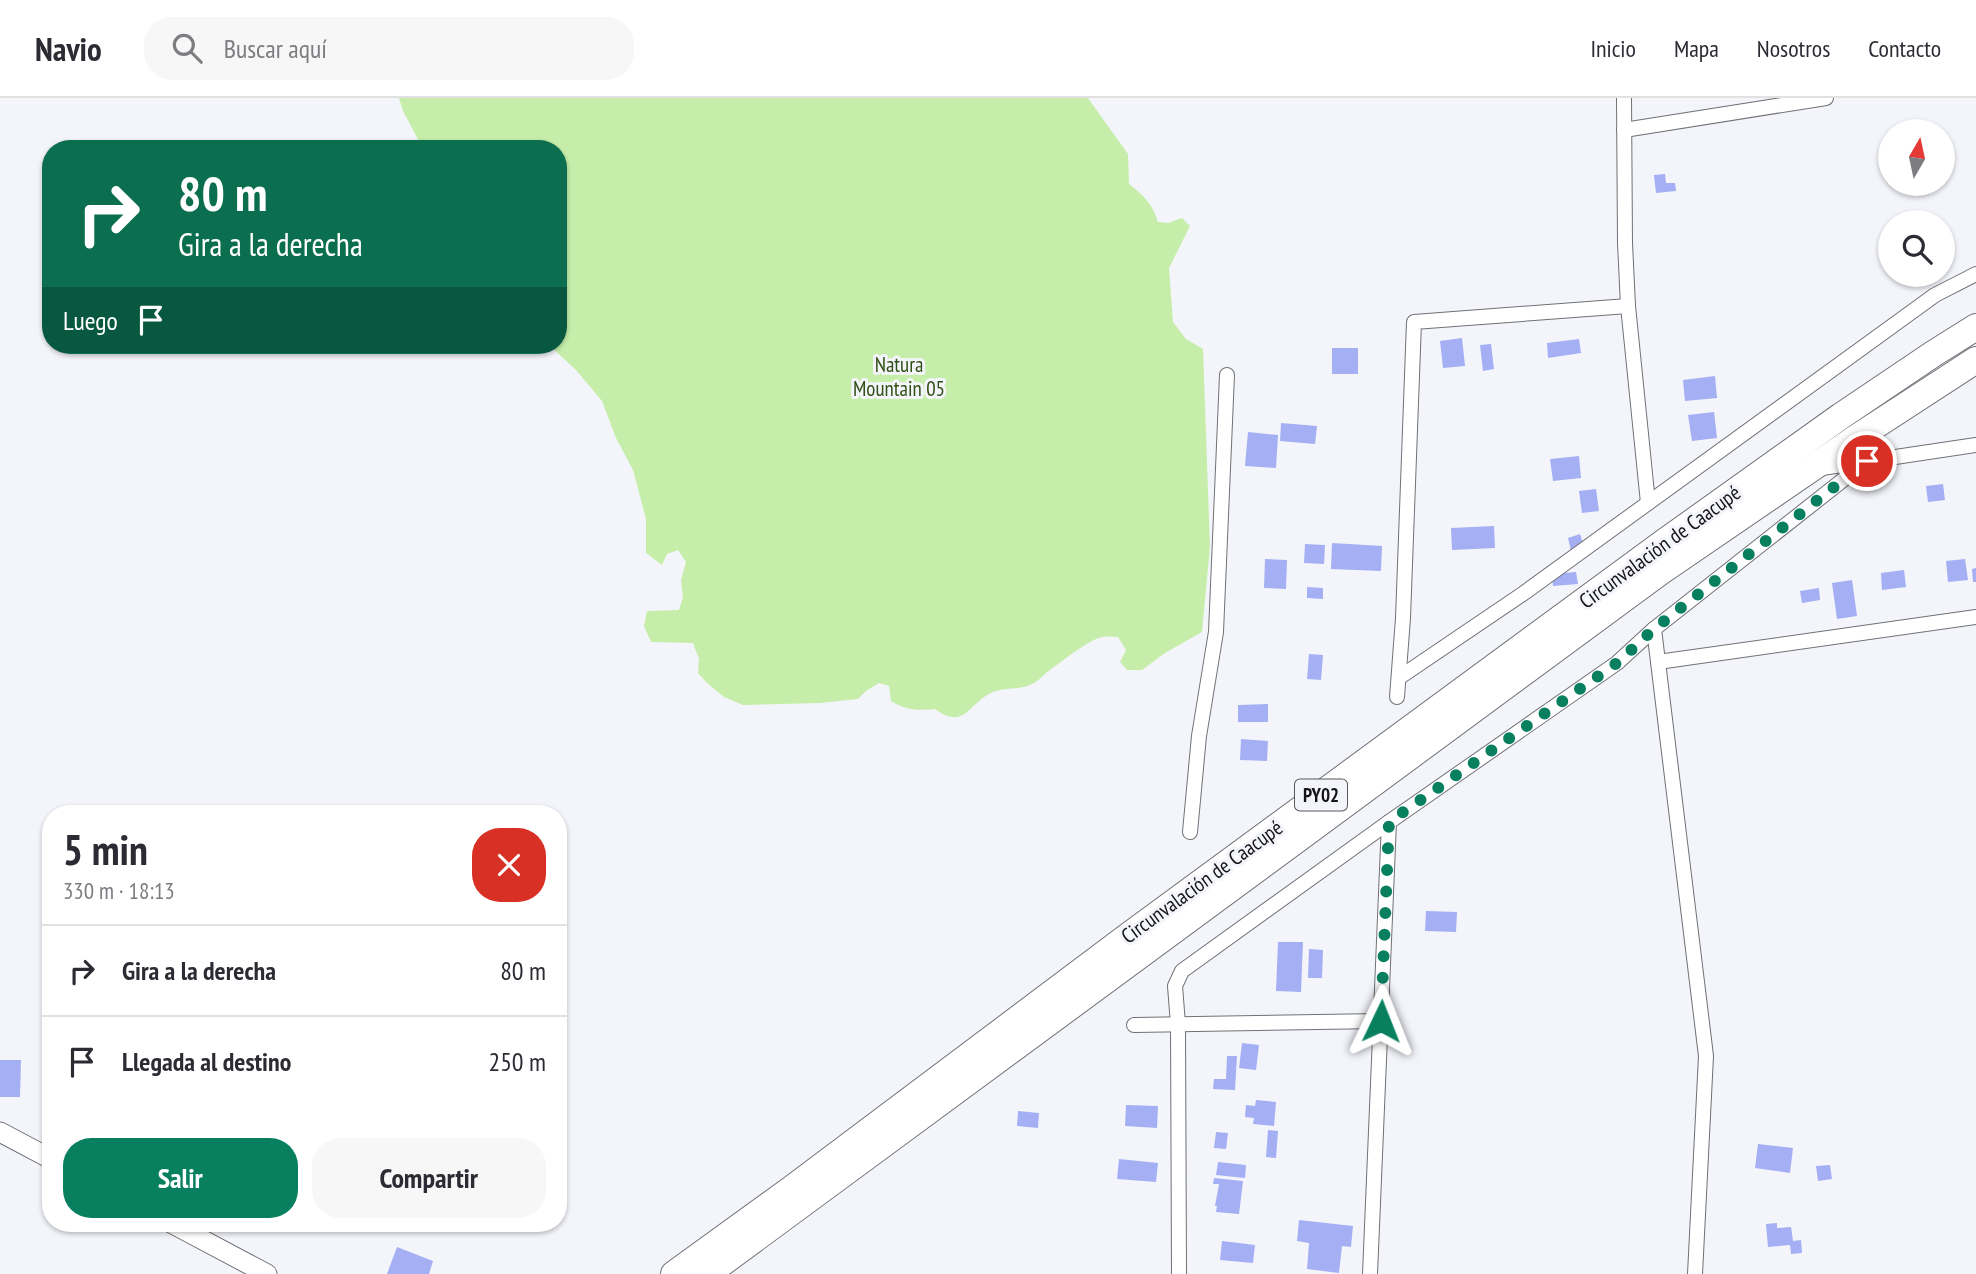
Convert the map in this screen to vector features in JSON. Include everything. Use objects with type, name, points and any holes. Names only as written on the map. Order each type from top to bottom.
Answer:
[{"type":"highway","name":"Circunvalación de Caacupé","points":[[674,1274],[1664,543],[1841,416],[1976,327]]},
{"type":"highway","name":"Circunvalación de Caacupé","points":[[707,1274],[1660,572],[1808,470],[1976,360]]},
{"type":"street","points":[[1624,98],[1628,306],[1648,503]]},
{"type":"street","points":[[1625,130],[1826,98]]},
{"type":"street","points":[[1400,677],[1524,593],[1936,295],[1976,274]]},
{"type":"street","points":[[1398,696],[1414,322],[1628,306]]},
{"type":"street","points":[[1190,832],[1199,736],[1216,632],[1227,375]]},
{"type":"street","points":[[1808,470],[1976,445]]},
{"type":"street","points":[[1179,1274],[1178,1024],[1175,986],[1182,971],[1617,663],[1654,629],[1867,461]]},
{"type":"street","points":[[1658,662],[1976,617]]},
{"type":"street","points":[[1654,629],[1706,1056],[1695,1274]]},
{"type":"street","points":[[1370,1274],[1389,822]]},
{"type":"street","points":[[1134,1025],[1381,1021]]},
{"type":"street","points":[[0,1132],[42,1154]]},
{"type":"street","points":[[202,1232],[267,1274]]},
{"type":"green space","name":"Natura Mountain 05","points":[[399,98],[1088,98],[1128,154],[1129,184],[1147,200],[1158,222],[1168,223],[1182,218],[1190,226],[1169,268],[1173,322],[1186,339],[1203,349],[1210,547],[1202,632],[1142,670],[1127,670],[1120,662],[1126,650],[1118,637],[1096,639],[1074,652],[1033,684],[993,692],[966,713],[953,717],[935,709],[912,709],[896,704],[891,701],[889,686],[879,683],[858,699],[820,703],[743,705],[724,697],[698,673],[699,659],[693,643],[651,642],[644,626],[647,611],[679,610],[683,597],[681,580],[686,562],[678,550],[667,554],[662,565],[646,553],[646,519],[633,470],[616,438],[602,401],[559,354],[567,354],[567,140],[418,140]]},
{"type":"building","points":[[1665,174],[1666,183],[1675,183],[1676,191],[1656,193],[1654,175]]},
{"type":"building","points":[[1462,338],[1465,366],[1443,368],[1440,341]]},
{"type":"building","points":[[1579,339],[1581,353],[1548,358],[1547,343]]},
{"type":"building","points":[[1491,344],[1494,369],[1483,371],[1480,345]]},
{"type":"building","points":[[1332,348],[1358,348],[1358,374],[1332,374]]},
{"type":"building","points":[[1715,376],[1717,398],[1685,401],[1683,380]]},
{"type":"building","points":[[1714,412],[1717,438],[1692,441],[1688,415]]},
{"type":"building","points":[[1281,423],[1317,426],[1315,444],[1280,441]]},
{"type":"building","points":[[1248,432],[1278,435],[1276,468],[1245,466]]},
{"type":"building","points":[[1579,456],[1581,478],[1553,481],[1550,459]]},
{"type":"building","points":[[1943,484],[1945,500],[1928,502],[1926,486]]},
{"type":"building","points":[[1596,489],[1599,511],[1582,513],[1579,491]]},
{"type":"building","points":[[1494,526],[1495,548],[1452,550],[1451,528]]},
{"type":"building","points":[[1580,534],[1584,547],[1571,551],[1568,538]]},
{"type":"building","points":[[1332,543],[1382,546],[1381,571],[1331,569]]},
{"type":"building","points":[[1305,544],[1325,545],[1324,564],[1304,563]]},
{"type":"building","points":[[1265,559],[1287,560],[1286,589],[1264,588]]},
{"type":"building","points":[[1965,559],[1968,580],[1948,582],[1946,561]]},
{"type":"building","points":[[1976,568],[1976,582],[1973,582],[1972,569]]},
{"type":"building","points":[[1904,570],[1906,587],[1882,590],[1881,573]]},
{"type":"building","points":[[1576,572],[1578,584],[1553,586],[1552,574]]},
{"type":"building","points":[[1852,580],[1857,616],[1837,619],[1832,583]]},
{"type":"building","points":[[1307,587],[1323,588],[1323,599],[1307,598]]},
{"type":"building","points":[[1819,588],[1820,600],[1802,603],[1800,591]]},
{"type":"building","points":[[1309,654],[1323,655],[1321,680],[1307,679]]},
{"type":"building","points":[[1268,704],[1268,722],[1238,722],[1238,705]]},
{"type":"building","points":[[1241,739],[1268,741],[1267,761],[1240,760]]},
{"type":"building","points":[[1426,911],[1457,912],[1456,932],[1425,931]]},
{"type":"building","points":[[1278,942],[1303,942],[1301,992],[1276,991]]},
{"type":"building","points":[[1309,949],[1323,950],[1322,978],[1308,978]]},
{"type":"building","points":[[1242,1043],[1259,1045],[1256,1070],[1239,1068]]},
{"type":"building","points":[[1227,1056],[1237,1056],[1235,1090],[1213,1089],[1214,1079],[1226,1079]]},
{"type":"building","points":[[0,1060],[21,1060],[20,1097],[0,1097]]},
{"type":"building","points":[[1256,1100],[1276,1102],[1274,1126],[1253,1124],[1254,1118],[1245,1117],[1246,1105],[1255,1106]]},
{"type":"building","points":[[1126,1105],[1158,1106],[1157,1128],[1125,1126]]},
{"type":"building","points":[[1018,1111],[1039,1113],[1038,1128],[1017,1126]]},
{"type":"building","points":[[1268,1130],[1278,1131],[1276,1158],[1266,1157]]},
{"type":"building","points":[[1216,1132],[1228,1133],[1226,1149],[1214,1148]]},
{"type":"building","points":[[1758,1144],[1793,1148],[1790,1173],[1755,1168]]},
{"type":"building","points":[[1119,1159],[1158,1163],[1156,1182],[1117,1179]]},
{"type":"building","points":[[1218,1162],[1246,1165],[1245,1178],[1216,1175]]},
{"type":"building","points":[[1830,1165],[1832,1179],[1818,1181],[1816,1166]]},
{"type":"building","points":[[1214,1178],[1243,1181],[1239,1214],[1216,1212],[1219,1184],[1213,1184]]},
{"type":"building","points":[[1299,1220],[1353,1226],[1351,1247],[1342,1246],[1339,1273],[1307,1269],[1309,1243],[1297,1241]]},
{"type":"building","points":[[1777,1223],[1777,1228],[1791,1227],[1793,1241],[1801,1240],[1802,1253],[1791,1254],[1790,1245],[1768,1247],[1766,1224]]},
{"type":"building","points":[[1222,1241],[1255,1245],[1253,1263],[1220,1260]]},
{"type":"building","points":[[397,1247],[433,1261],[429,1274],[387,1274]]},
{"type":"route","points":[[1381,1021],[1389,822],[1617,663],[1654,629],[1867,461]]}]
